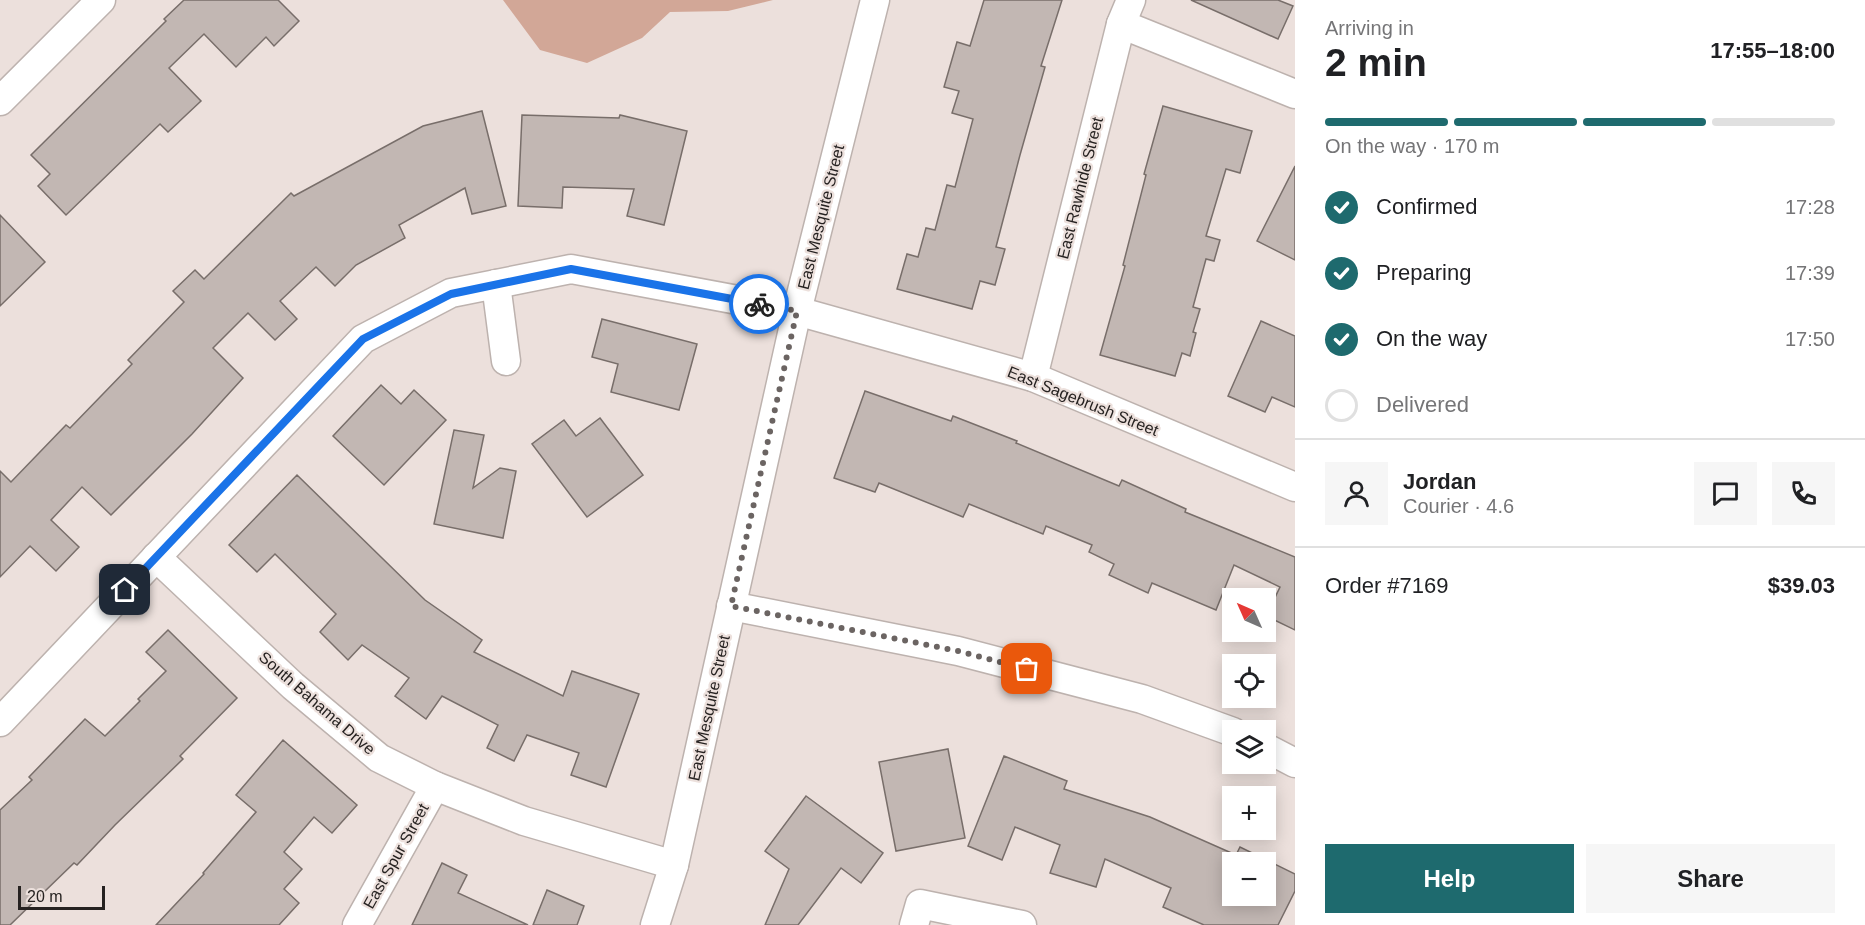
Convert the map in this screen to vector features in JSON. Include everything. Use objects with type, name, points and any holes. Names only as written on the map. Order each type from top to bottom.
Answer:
[{"type":"street","points":[[0,101],[101,0]]},
{"type":"street","name":"East Mesquite Street","points":[[655,925],[674,866],[797,311],[875,0]]},
{"type":"street","points":[[1126,12],[1295,94]]},
{"type":"street","name":"East Rawhide Street","points":[[1032,377],[1126,12]]},
{"type":"street","name":"East Sagebrush Street","points":[[0,722],[363,339],[451,294],[571,269],[797,311],[1032,377],[1295,487]]},
{"type":"street","points":[[496,284],[506,361]]},
{"type":"street","name":"South Bahama Drive","points":[[156,556],[293,686],[379,758],[435,786],[524,821],[674,866]]},
{"type":"street","points":[[731,606],[958,651],[1142,699],[1222,728]]},
{"type":"street","points":[[1276,753],[1295,763]]},
{"type":"street","name":"East Spur Street","points":[[357,925],[435,786]]},
{"type":"street","points":[[917,915],[1022,925]]},
{"type":"shaded area","points":[[503,0],[773,0],[728,11],[670,12],[642,38],[587,63],[540,50]]},
{"type":"building","points":[[184,0],[278,0],[299,21],[274,46],[266,37],[236,67],[204,34],[169,68],[201,101],[168,132],[160,124],[66,215],[38,186],[50,174],[31,155],[166,21],[164,19]]},
{"type":"building","points":[[984,0],[1062,0],[1041,66],[1045,67],[996,247],[1005,249],[995,285],[980,281],[972,309],[897,289],[907,254],[918,257],[926,228],[935,230],[947,185],[955,187],[973,119],[952,113],[959,91],[944,87],[957,42],[970,46]]},
{"type":"building","points":[[1191,0],[1278,0],[1293,6],[1278,39]]},
{"type":"building","points":[[1163,106],[1252,131],[1240,173],[1226,169],[1206,236],[1220,240],[1214,261],[1206,259],[1193,307],[1200,309],[1193,332],[1196,333],[1190,356],[1182,353],[1175,376],[1100,355],[1125,266],[1123,265],[1146,175],[1144,174]]},
{"type":"building","points":[[482,111],[506,206],[472,214],[465,188],[399,225],[405,238],[356,265],[335,286],[316,267],[280,301],[297,319],[275,340],[248,313],[213,348],[243,378],[192,434],[111,515],[82,487],[51,520],[79,547],[56,571],[30,546],[0,577],[0,471],[11,482],[66,425],[70,428],[132,364],[128,360],[184,302],[173,291],[195,270],[204,279],[291,193],[294,196],[423,126]]},
{"type":"building","points":[[522,115],[619,118],[620,115],[687,131],[664,225],[627,216],[634,189],[563,187],[562,208],[518,206]]},
{"type":"building","points":[[1295,166],[1295,260],[1257,241]]},
{"type":"building","points":[[0,215],[45,262],[0,306]]},
{"type":"building","points":[[602,319],[697,344],[679,410],[611,392],[618,364],[592,357]]},
{"type":"building","points":[[1261,321],[1295,336],[1295,407],[1272,397],[1265,412],[1228,396]]},
{"type":"building","points":[[381,385],[401,404],[414,390],[446,420],[384,485],[333,436]]},
{"type":"building","points":[[865,391],[951,421],[953,416],[1017,441],[1016,443],[1119,486],[1122,480],[1186,509],[1185,512],[1295,557],[1295,630],[1276,621],[1276,595],[1280,587],[1234,565],[1225,588],[1222,588],[1222,595],[1216,610],[1152,583],[1148,593],[1109,575],[1114,564],[1089,552],[1092,545],[1046,526],[1043,534],[969,504],[963,517],[879,483],[875,492],[834,478]]},
{"type":"building","points":[[600,418],[643,475],[587,517],[532,444],[564,420],[576,436]]},
{"type":"building","points":[[454,430],[484,435],[473,488],[500,468],[516,471],[503,538],[434,524]]},
{"type":"building","points":[[297,475],[425,600],[482,640],[474,652],[563,696],[572,671],[639,694],[606,787],[571,775],[579,753],[527,735],[514,761],[487,748],[498,725],[442,696],[426,719],[395,696],[409,678],[362,645],[348,660],[320,632],[336,614],[275,554],[257,572],[229,545]]},
{"type":"building","points":[[168,630],[237,698],[180,756],[183,759],[77,865],[74,863],[10,925],[0,925],[0,810],[32,780],[29,777],[85,719],[105,736],[140,701],[138,699],[166,671],[146,652]]},
{"type":"building","points":[[283,740],[357,805],[332,833],[314,817],[284,852],[302,869],[284,889],[299,903],[279,925],[156,925],[204,874],[256,812],[236,795]]},
{"type":"building","points":[[948,749],[965,838],[896,851],[879,762]]},
{"type":"building","points":[[1004,756],[1067,781],[1064,789],[1150,817],[1229,852],[1222,852],[1222,906],[1276,906],[1276,865],[1295,874],[1295,891],[1278,925],[1204,925],[1163,907],[1171,888],[1105,859],[1096,887],[1050,873],[1060,845],[1015,827],[1002,860],[968,846]]},
{"type":"building","points":[[806,796],[883,853],[861,883],[841,868],[798,925],[765,925],[789,869],[765,851]]},
{"type":"building","points":[[1240,847],[1250,852],[1238,852]]},
{"type":"building","points":[[442,863],[467,875],[458,893],[528,925],[412,925]]},
{"type":"building","points":[[547,890],[584,906],[577,925],[533,925]]},
{"type":"way so far","points":[[759,304],[797,311],[731,606],[958,651],[1027,669]]},
{"type":"route","points":[[125,590],[363,339],[451,294],[571,269],[759,304]]}]
